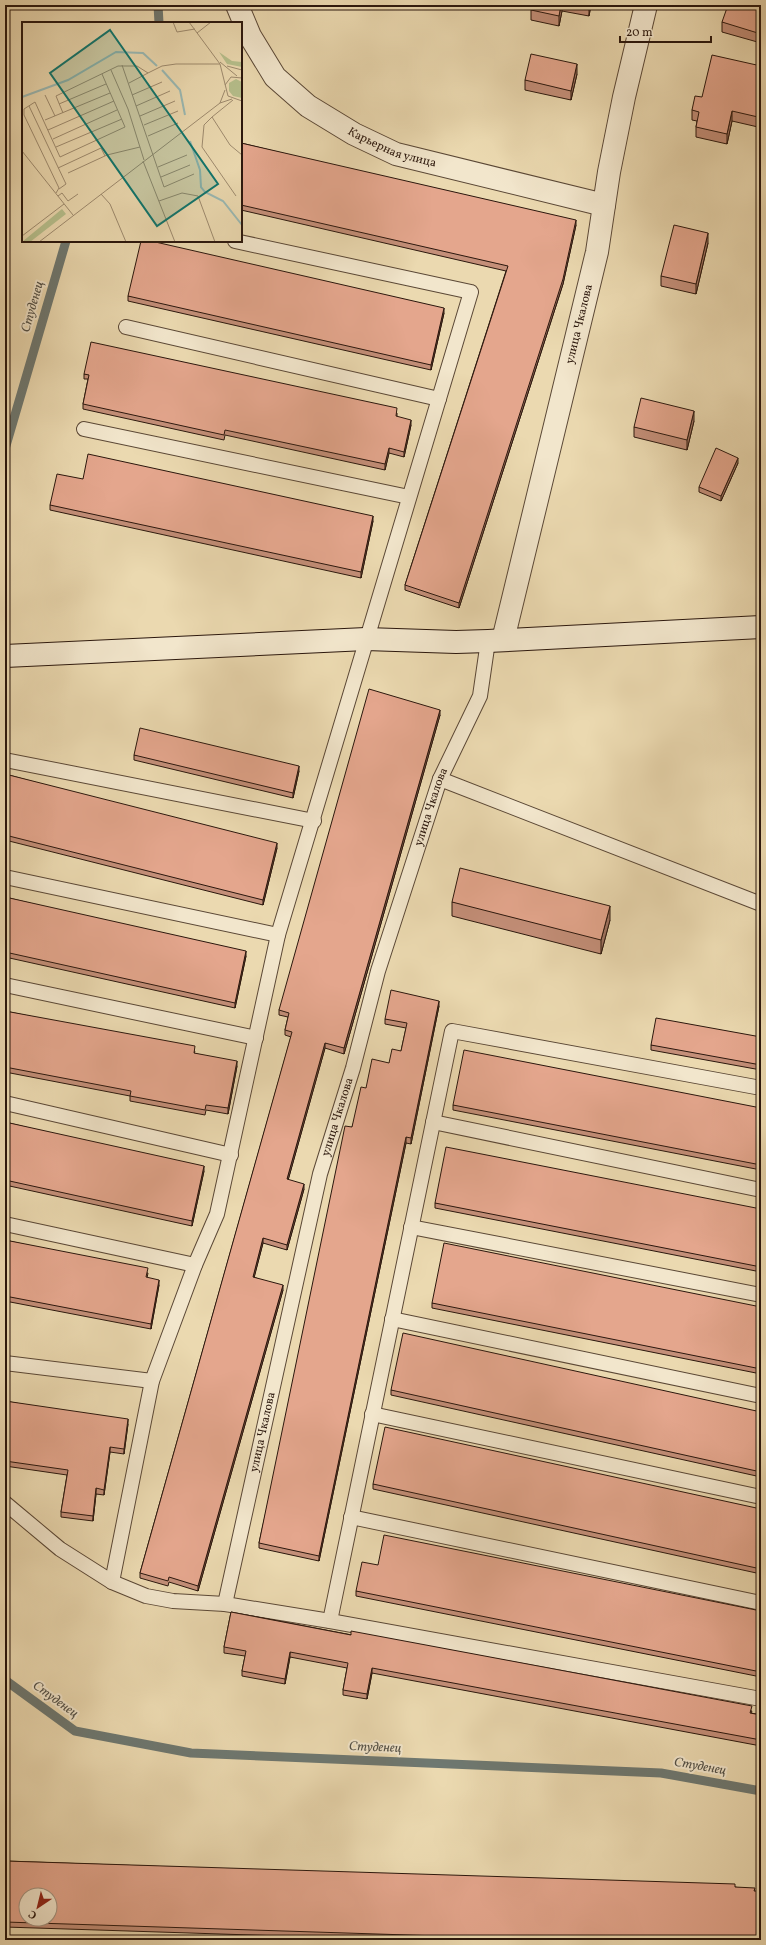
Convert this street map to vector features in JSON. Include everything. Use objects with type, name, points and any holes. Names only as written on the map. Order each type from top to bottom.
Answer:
[{"type":"street","name":"Карьерная улица","points":[[237,5],[250,36],[276,77],[308,106],[354,134],[396,154],[604,205]]},
{"type":"street","name":"улица Чкалова","points":[[495,641],[597,252],[624,97],[646,5]]},
{"type":"street","points":[[5,656],[366,639],[456,642],[495,641],[761,627]]},
{"type":"lane","points":[[112,1582],[152,1381],[195,1265],[217,1214],[278,935],[314,820],[366,639],[471,292],[240,242]]},
{"type":"lane","points":[[126,327],[439,399]]},
{"type":"lane","points":[[84,429],[409,497]]},
{"type":"lane","name":"улица Чкалова","points":[[225,1604],[320,1174],[353,1068],[378,970],[440,778],[480,696],[495,641]]},
{"type":"lane","points":[[5,760],[314,820]]},
{"type":"lane","points":[[440,778],[761,904]]},
{"type":"lane","points":[[5,877],[278,935]]},
{"type":"lane","points":[[5,985],[256,1038]]},
{"type":"lane","points":[[330,1621],[350,1517],[452,1031],[761,1088]]},
{"type":"lane","points":[[5,1103],[231,1154]]},
{"type":"lane","points":[[433,1122],[761,1190]]},
{"type":"lane","points":[[5,1224],[195,1265]]},
{"type":"lane","points":[[411,1227],[761,1295]]},
{"type":"lane","points":[[392,1319],[761,1396]]},
{"type":"lane","points":[[5,1363],[152,1381]]},
{"type":"lane","points":[[372,1414],[761,1497]]},
{"type":"lane","points":[[5,1503],[60,1549],[112,1582],[146,1596],[173,1601],[225,1604],[330,1621],[761,1699]]},
{"type":"lane","points":[[350,1517],[761,1603]]},
{"type":"building","points":[[532,5],[561,5],[559,16],[531,10]]},
{"type":"building","points":[[728,5],[761,5],[761,34],[722,22]]},
{"type":"building","points":[[531,54],[577,64],[571,91],[525,80]]},
{"type":"building","points":[[712,55],[761,66],[761,104],[758,117],[732,111],[727,134],[696,127],[699,112],[692,110],[695,96],[702,97]]},
{"type":"building","points":[[242,143],[576,220],[563,279],[459,603],[405,585],[508,266],[242,205]]},
{"type":"building","points":[[674,225],[708,233],[696,284],[661,276]]},
{"type":"building","points":[[141,242],[155,242],[444,308],[431,365],[128,296]]},
{"type":"building","points":[[91,342],[397,408],[396,416],[411,420],[404,452],[389,448],[385,464],[225,430],[224,435],[83,404],[89,375],[84,374]]},
{"type":"building","points":[[641,398],[694,411],[687,440],[634,427]]},
{"type":"building","points":[[716,448],[738,458],[721,496],[699,487]]},
{"type":"building","points":[[88,454],[373,516],[361,572],[50,505],[57,474],[83,479]]},
{"type":"building","points":[[369,689],[440,710],[344,1048],[325,1043],[287,1179],[304,1184],[287,1245],[263,1238],[253,1277],[283,1285],[198,1586],[169,1577],[168,1581],[140,1573],[292,1032],[285,1030],[289,1013],[279,1010]]},
{"type":"building","points":[[140,728],[299,766],[293,793],[134,755]]},
{"type":"building","points":[[5,774],[277,843],[263,900],[5,835]]},
{"type":"building","points":[[460,868],[610,906],[601,940],[452,902]]},
{"type":"building","points":[[5,897],[246,951],[235,1003],[5,952]]},
{"type":"building","points":[[391,990],[439,1001],[411,1138],[406,1137],[319,1556],[259,1543],[345,1126],[352,1127],[361,1087],[366,1088],[372,1059],[389,1063],[392,1049],[401,1051],[407,1023],[385,1019]]},
{"type":"building","points":[[5,1011],[195,1046],[194,1053],[237,1061],[228,1108],[206,1105],[205,1110],[130,1096],[131,1091],[5,1067]]},
{"type":"building","points":[[656,1018],[761,1037],[761,1065],[651,1045]]},
{"type":"building","points":[[464,1050],[761,1108],[761,1165],[453,1105]]},
{"type":"building","points":[[5,1122],[204,1166],[192,1221],[5,1180]]},
{"type":"building","points":[[446,1147],[761,1209],[761,1267],[435,1203]]},
{"type":"building","points":[[5,1240],[148,1268],[146,1277],[159,1280],[151,1324],[5,1296]]},
{"type":"building","points":[[444,1243],[761,1307],[761,1369],[432,1303]]},
{"type":"building","points":[[403,1333],[761,1412],[761,1472],[391,1390]]},
{"type":"building","points":[[5,1401],[128,1419],[124,1449],[110,1447],[104,1490],[96,1488],[93,1516],[61,1512],[68,1470],[5,1461]]},
{"type":"building","points":[[385,1427],[761,1509],[761,1569],[373,1484]]},
{"type":"building","points":[[384,1535],[761,1611],[761,1672],[356,1591],[362,1562],[378,1565]]},
{"type":"building","points":[[231,1612],[351,1635],[351,1631],[752,1706],[750,1713],[761,1715],[761,1740],[372,1668],[367,1694],[343,1690],[348,1663],[290,1652],[285,1679],[242,1671],[246,1651],[224,1647]]},
{"type":"building","points":[[5,1861],[735,1884],[735,1887],[755,1888],[754,1891],[761,1891],[761,1940],[563,1940],[58,1924],[58,1887],[18,1887],[18,1922],[5,1922]]},
{"type":"waterway","name":"Студенец","points":[[158,5],[159,22]]},
{"type":"waterway","name":"Студенец","points":[[5,449],[66,242]]},
{"type":"waterway","name":"Студенец","points":[[5,1680],[75,1731],[191,1753],[661,1773],[761,1791]]}]
